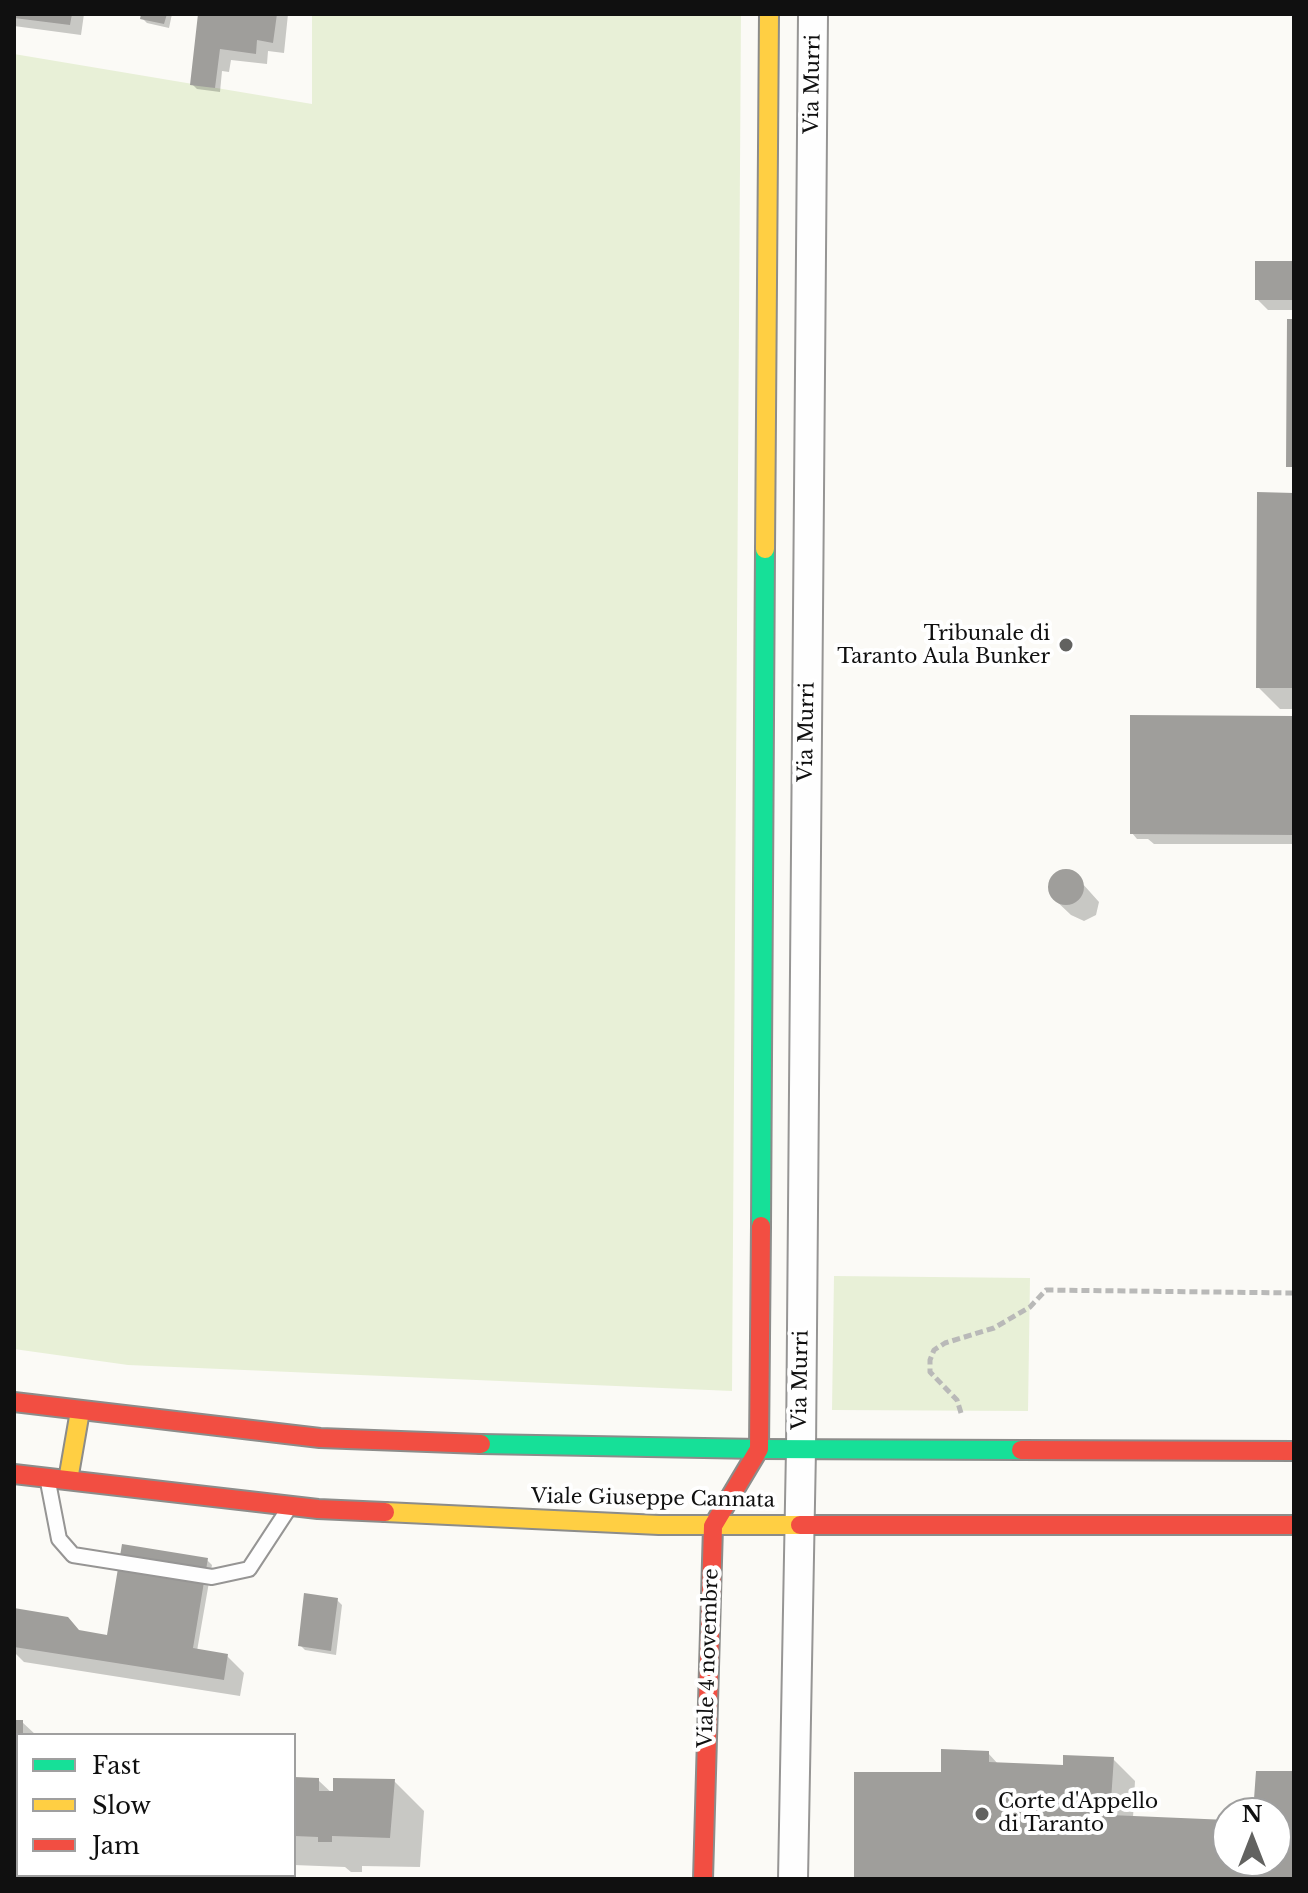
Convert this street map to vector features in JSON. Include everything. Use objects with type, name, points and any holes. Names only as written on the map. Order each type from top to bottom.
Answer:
[{"type":"street","name":"Via Murri","points":[[759,1449],[769,14]]},
{"type":"street","name":"Via Murri","points":[[801,1449],[813,14]]},
{"type":"street","points":[[14,1402],[320,1438],[759,1449],[1294,1451]]},
{"type":"street","points":[[68,1480],[80,1411]]},
{"type":"street","name":"Viale 4 novembre","points":[[703,1879],[713,1526],[759,1449]]},
{"type":"street","points":[[793,1879],[801,1449]]},
{"type":"street","name":"Viale Giuseppe Cannata","points":[[14,1474],[290,1505],[437,1516],[713,1526],[798,1523],[1294,1525]]},
{"type":"lane","points":[[47,1478],[59,1539],[73,1555],[212,1577],[249,1569],[290,1505]]},
{"type":"path","points":[[961,1450],[961,1411],[957,1400],[930,1372],[934,1350],[945,1343],[994,1328],[1030,1307],[1046,1290],[1294,1293]]},
{"type":"green space","points":[[312,14],[741,14],[732,1391],[128,1365],[14,1349],[14,54],[312,104]]},
{"type":"green space","points":[[834,1276],[1030,1278],[1028,1411],[832,1410]]},
{"type":"building","points":[[14,14],[72,14],[70,25],[14,18]]},
{"type":"building","points":[[141,14],[167,14],[164,24],[140,19]]},
{"type":"building","points":[[198,14],[277,14],[273,43],[257,40],[256,54],[220,49],[215,88],[190,85]]},
{"type":"building","points":[[1255,261],[1294,261],[1294,300],[1255,300]]},
{"type":"building","points":[[1287,319],[1294,319],[1294,467],[1286,467]]},
{"type":"building","points":[[1257,492],[1294,493],[1294,688],[1256,688]]},
{"type":"building","points":[[1130,715],[1294,716],[1294,835],[1130,834]]},
{"type":"building","points":[[1066,869],[1079,874],[1084,887],[1079,900],[1066,905],[1053,900],[1048,887],[1053,874]]},
{"type":"building","points":[[122,1544],[208,1558],[193,1648],[228,1654],[224,1680],[14,1647],[14,1608],[68,1617],[79,1630],[107,1635]]},
{"type":"building","points":[[304,1593],[338,1598],[331,1651],[298,1646]]},
{"type":"building","points":[[14,1720],[23,1720],[23,1733],[16,1733],[14,1778]]},
{"type":"building","name":"Corte d'Appello di Taranto","points":[[941,1749],[989,1751],[989,1762],[1063,1765],[1063,1755],[1114,1757],[1110,1815],[1212,1819],[1212,1877],[1292,1877],[1292,1797],[1254,1797],[1256,1771],[1294,1771],[1294,1879],[854,1879],[854,1772],[941,1772]]},
{"type":"building","points":[[296,1777],[319,1778],[319,1791],[333,1791],[333,1778],[395,1779],[390,1838],[332,1836],[332,1842],[318,1842],[318,1837],[296,1836]]},
{"type":"building","points":[[165,1877],[224,1877],[224,1879]]},
{"type":"traffic: fast","points":[[761,1226],[765,549]]},
{"type":"traffic: fast","points":[[481,1444],[1021,1450]]},
{"type":"traffic: slow","points":[[765,549],[769,14]]},
{"type":"traffic: slow","points":[[68,1480],[80,1411]]},
{"type":"traffic: slow","points":[[385,1512],[659,1525],[800,1525]]},
{"type":"traffic: jam","points":[[703,1879],[713,1526],[759,1449],[761,1226]]},
{"type":"traffic: jam","points":[[14,1402],[320,1438],[481,1444]]},
{"type":"traffic: jam","points":[[1021,1450],[1294,1451]]},
{"type":"traffic: jam","points":[[14,1474],[318,1509],[385,1512]]},
{"type":"traffic: jam","points":[[800,1525],[1294,1525]]},
{"type":"place","name":"Tribunale di Taranto Aula Bunker","points":[[1066,645]]},
{"type":"place","name":"Corte d'Appello di Taranto","points":[[982,1814]]}]
